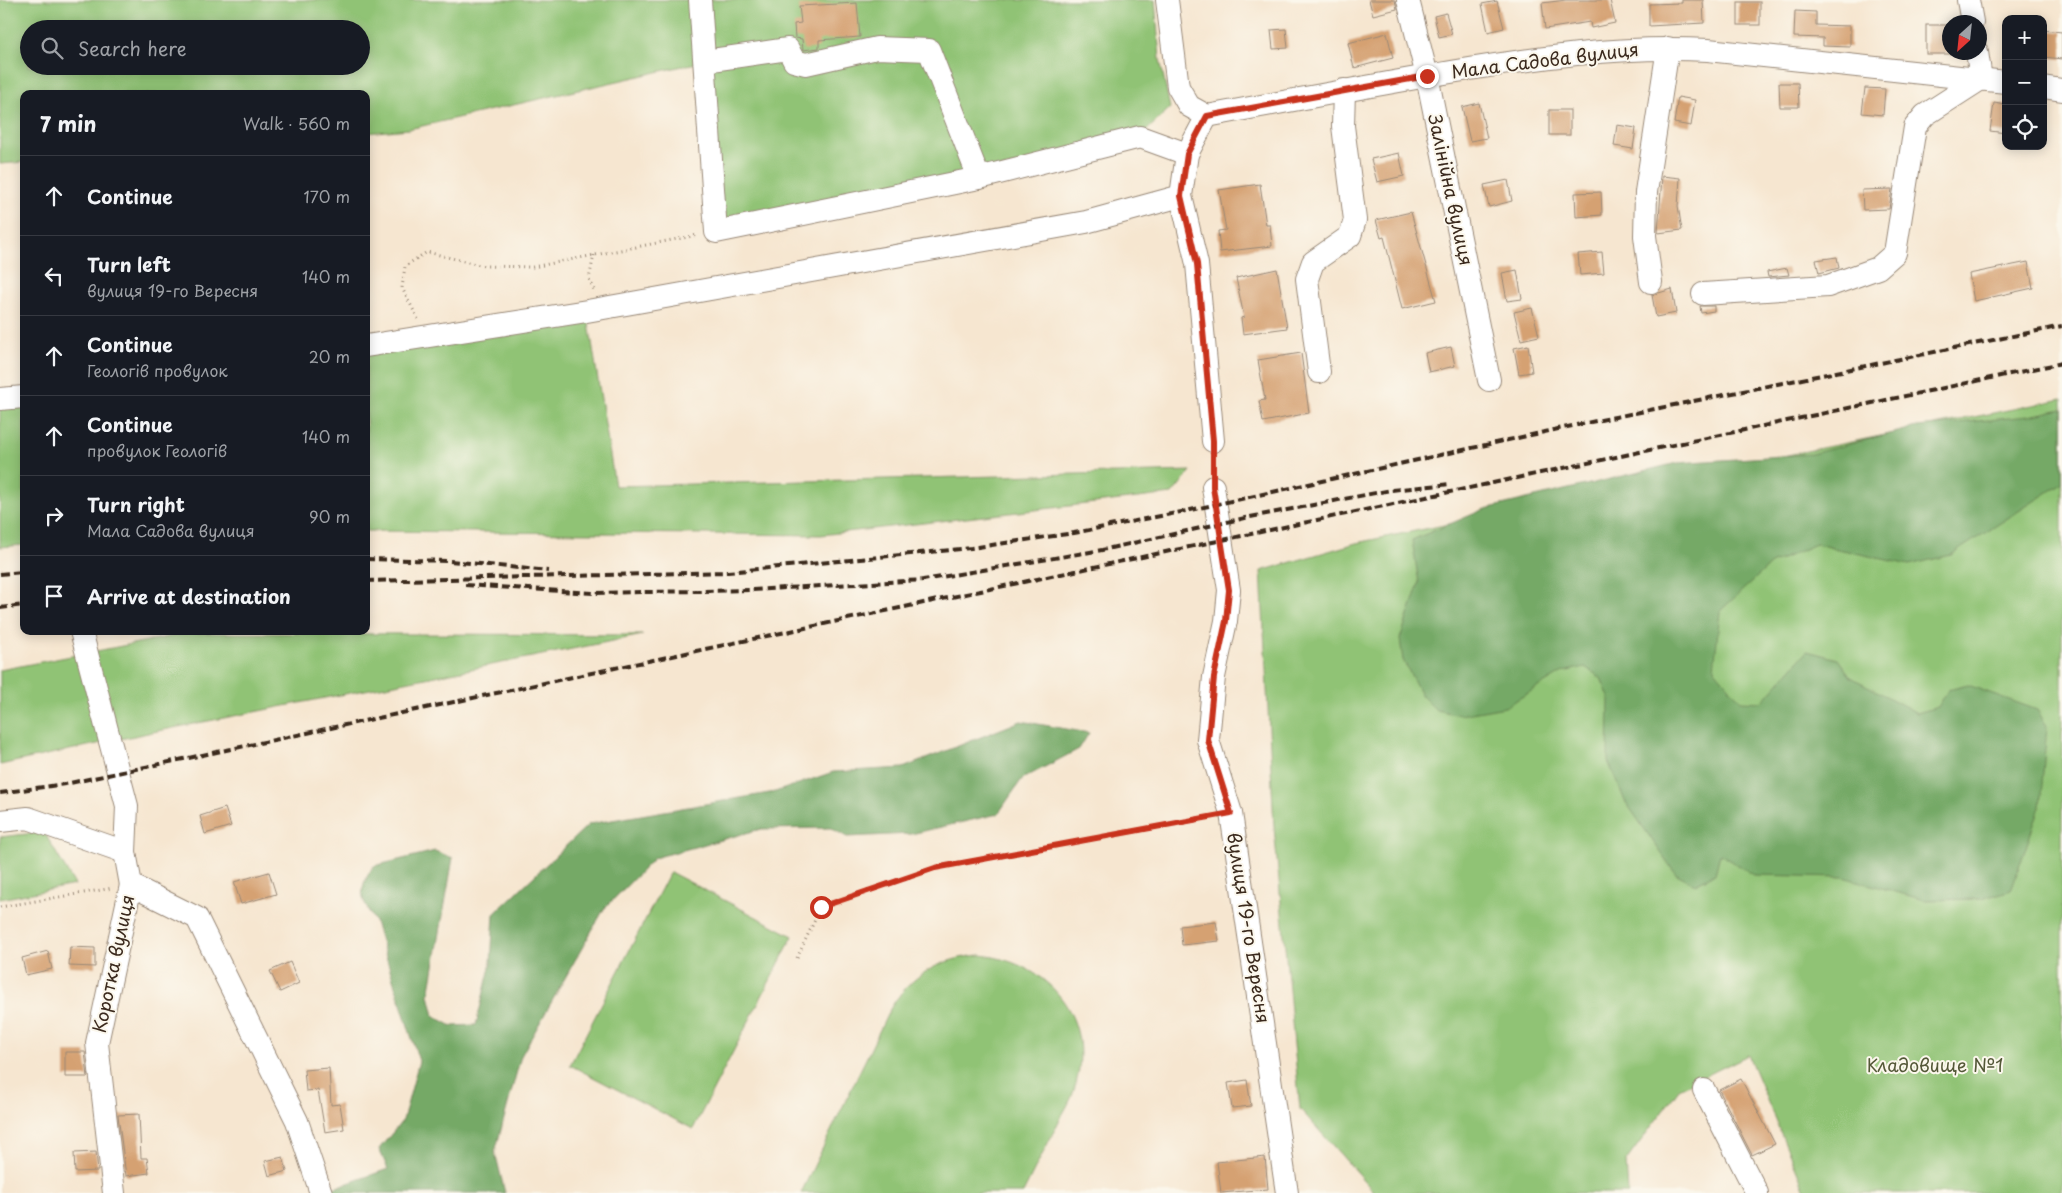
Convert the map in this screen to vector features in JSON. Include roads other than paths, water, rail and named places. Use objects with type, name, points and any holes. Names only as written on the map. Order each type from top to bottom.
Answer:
[{"type":"street","points":[[700,0],[716,232],[979,178],[1140,137],[1187,154]]},
{"type":"street","points":[[1167,0],[1178,87],[1189,106],[1207,116],[1187,154],[1181,196],[1197,264],[1213,441]]},
{"type":"street","name":"Залінійна вулиця","points":[[1408,0],[1427,76],[1489,380]]},
{"type":"street","points":[[1968,0],[1971,15]]},
{"type":"street","points":[[704,61],[788,49],[794,61],[806,64],[877,48],[929,50],[979,178]]},
{"type":"street","points":[[1651,282],[1645,236],[1646,192],[1668,48]]},
{"type":"street","name":"Мала Садова вулиця","points":[[1207,116],[1427,76],[1615,49],[1668,48],[1708,50],[2002,82]]},
{"type":"street","points":[[1703,294],[1828,286],[1878,268],[1895,253],[1915,127],[1925,115],[1981,79],[1978,60]]},
{"type":"street","points":[[2047,88],[2062,90]]},
{"type":"street","points":[[1319,372],[1307,278],[1313,262],[1350,236],[1355,220],[1343,126],[1344,90]]},
{"type":"street","points":[[370,345],[602,308],[1086,222],[1181,196]]},
{"type":"street","points":[[0,399],[20,396]]},
{"type":"street","name":"вулиця 19-го Вересня","points":[[1213,487],[1229,590],[1226,621],[1214,677],[1208,740],[1231,813],[1287,1193]]},
{"type":"street","points":[[82,635],[126,806],[125,852],[131,885],[197,918],[297,1121],[321,1193]]},
{"type":"street","points":[[0,821],[28,818],[125,852]]},
{"type":"street","name":"Коротка вулиця","points":[[114,1193],[97,1043],[131,885]]},
{"type":"street","points":[[1704,1090],[1757,1193]]},
{"type":"railway","points":[[370,581],[728,572],[971,548],[1074,533],[1186,511],[1581,424],[2062,326]]},
{"type":"railway","points":[[0,793],[65,784],[2062,363]]},
{"type":"railway","points":[[465,585],[594,593],[752,590],[923,580],[1102,550],[1245,518],[1391,490],[1451,484]]},
{"type":"railway","points":[[370,559],[450,561],[548,571]]},
{"type":"railway","points":[[0,574],[20,572]]},
{"type":"railway","points":[[0,608],[20,606]]},
{"type":"park label","name":"Кладовище №1","points":[[1935,1066]]}]
